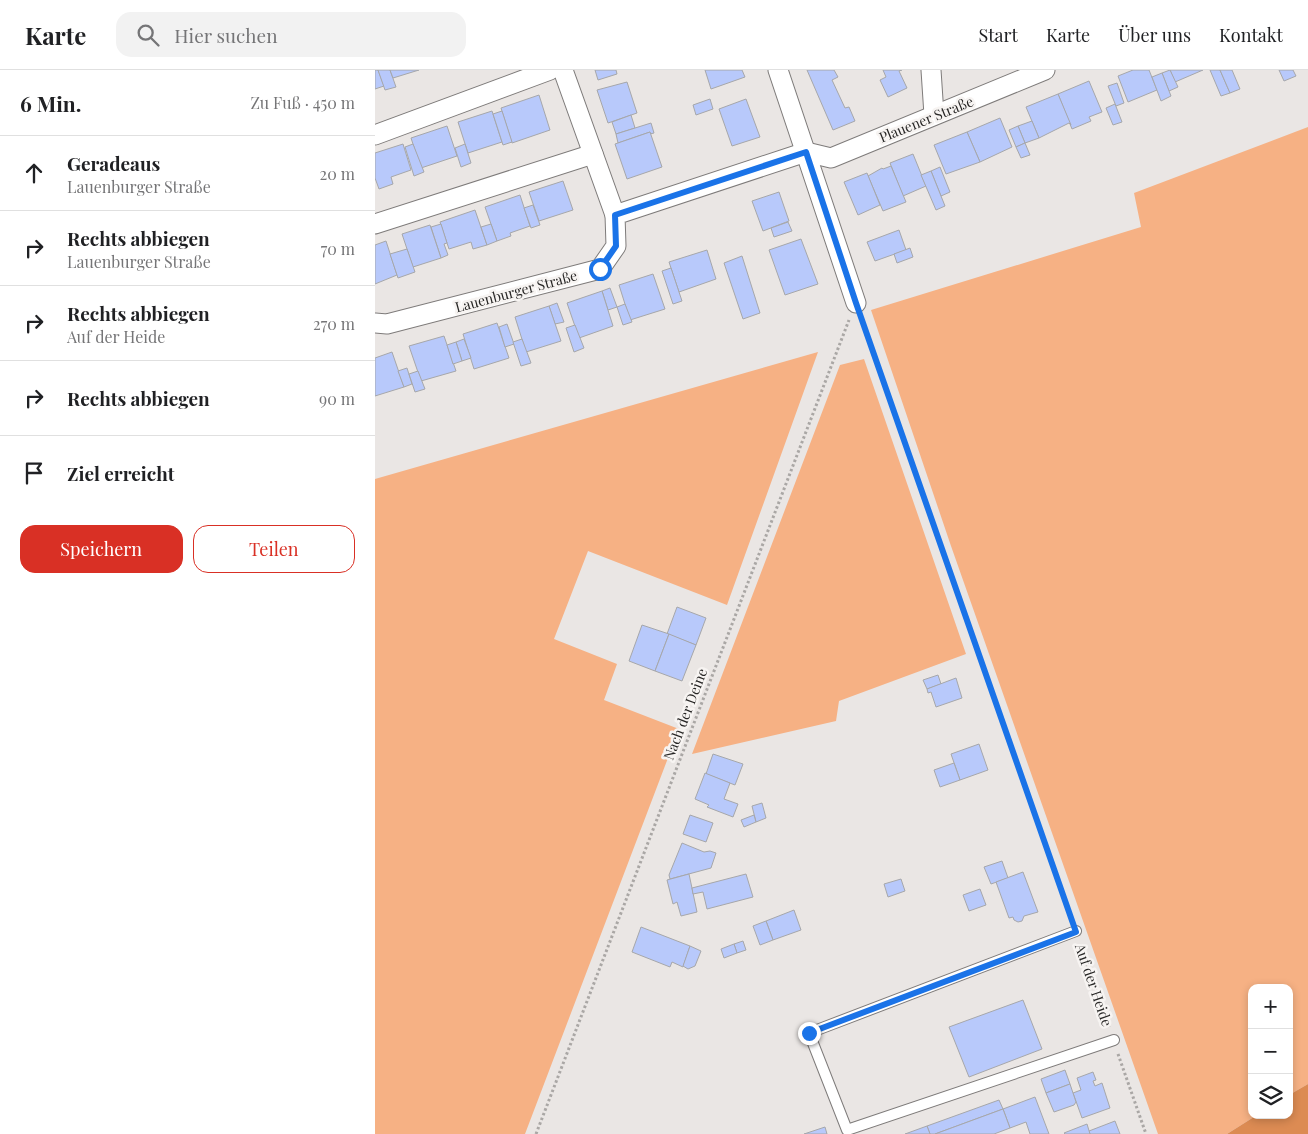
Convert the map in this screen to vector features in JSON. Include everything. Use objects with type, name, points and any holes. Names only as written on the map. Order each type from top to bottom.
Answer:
[{"type":"street","points":[[375,135],[550,70]]},
{"type":"street","name":"Lauenburger Straße","points":[[375,323],[387,324],[600,269],[616,246],[615,215],[563,70]]},
{"type":"street","points":[[778,70],[856,303]]},
{"type":"street","points":[[931,70],[934,116]]},
{"type":"street","name":"Plauener Straße","points":[[806,152],[831,158],[1045,70]]},
{"type":"street","points":[[615,215],[806,152]]},
{"type":"street","points":[[375,224],[593,154]]},
{"type":"lane","points":[[1076,932],[809,1033],[847,1130],[1113,1040]]},
{"type":"path","name":"Auf der Heide","points":[[856,303],[1146,1134]]},
{"type":"path","name":"Nach der Deine","points":[[536,1134],[856,303]]},
{"type":"shaded area","points":[[1308,127],[1308,1084],[1293,1093],[1293,984],[1248,984],[1248,1119],[1251,1119],[1227,1134],[1158,1134],[951,546],[871,310],[1141,227],[1134,193]]},
{"type":"shaded area","points":[[818,352],[727,605],[588,551],[554,639],[617,664],[604,700],[679,729],[525,1134],[375,1134],[375,479]]},
{"type":"shaded area","points":[[864,359],[966,654],[839,701],[836,721],[692,754],[840,365]]},
{"type":"shaded area","points":[[1308,1084],[1308,1134],[1227,1134],[1251,1119],[1293,1119],[1293,1093]]},
{"type":"building","points":[[375,70],[378,70],[384,86],[375,89]]},
{"type":"building","points":[[378,70],[390,70],[396,87],[385,90]]},
{"type":"building","points":[[390,70],[419,70],[393,78]]},
{"type":"building","points":[[595,70],[616,70],[617,74],[598,80]]},
{"type":"building","points":[[705,70],[742,70],[745,77],[711,89]]},
{"type":"building","points":[[807,70],[834,70],[838,77],[832,80],[845,108],[849,107],[855,121],[833,130]]},
{"type":"building","points":[[883,70],[902,70],[899,71],[907,88],[888,97],[880,80],[886,77]]},
{"type":"building","points":[[1133,70],[1149,70],[1157,90],[1128,102],[1118,76]]},
{"type":"building","points":[[1170,70],[1203,70],[1175,82]]},
{"type":"building","points":[[1170,70],[1178,87],[1169,91],[1162,73]]},
{"type":"building","points":[[1210,70],[1220,70],[1230,93],[1221,96]]},
{"type":"building","points":[[1220,70],[1232,70],[1240,89],[1230,93]]},
{"type":"building","points":[[1279,70],[1293,70],[1296,76],[1284,81]]},
{"type":"building","points":[[1162,73],[1171,96],[1161,101],[1152,77]]},
{"type":"building","points":[[1089,81],[1102,112],[1089,117],[1091,121],[1072,129],[1058,94]]},
{"type":"building","points":[[627,82],[637,113],[608,123],[597,90]]},
{"type":"building","points":[[1117,83],[1124,103],[1116,106],[1108,86]]},
{"type":"building","points":[[1058,94],[1071,125],[1069,123],[1039,138],[1026,107]]},
{"type":"building","points":[[539,95],[550,130],[512,143],[501,108]]},
{"type":"building","points":[[710,99],[713,109],[696,115],[693,105]]},
{"type":"building","points":[[746,99],[760,137],[732,146],[719,109]]},
{"type":"building","points":[[1115,104],[1122,122],[1113,125],[1106,108]]},
{"type":"building","points":[[492,111],[502,142],[468,153],[458,122]]},
{"type":"building","points":[[502,111],[512,142],[503,145],[493,114]]},
{"type":"building","points":[[631,115],[635,128],[616,134],[612,122]]},
{"type":"building","points":[[1000,118],[1012,147],[980,162],[967,132]]},
{"type":"building","points":[[1032,121],[1039,138],[1025,143],[1018,126]]},
{"type":"building","points":[[651,123],[654,133],[650,134],[650,132],[618,143],[616,134]]},
{"type":"building","points":[[447,126],[457,156],[421,168],[411,138]]},
{"type":"building","points":[[1018,126],[1025,143],[1016,147],[1009,130]]},
{"type":"building","points":[[650,132],[662,167],[627,179],[615,144]]},
{"type":"building","points":[[967,132],[980,162],[946,174],[934,145]]},
{"type":"building","points":[[1025,143],[1030,155],[1021,158],[1016,147]]},
{"type":"building","points":[[403,144],[411,170],[391,177],[393,184],[379,189],[375,178],[375,153]]},
{"type":"building","points":[[413,144],[424,172],[414,176],[405,147]]},
{"type":"building","points":[[465,144],[471,163],[461,167],[455,148]]},
{"type":"building","points":[[913,154],[926,186],[903,196],[890,163]]},
{"type":"building","points":[[891,166],[906,202],[883,211],[868,176],[882,168]]},
{"type":"building","points":[[940,167],[950,192],[941,196],[931,171]]},
{"type":"building","points":[[931,171],[945,206],[936,210],[921,175]]},
{"type":"building","points":[[867,173],[880,205],[858,215],[844,182]]},
{"type":"building","points":[[563,181],[573,210],[539,221],[529,192]]},
{"type":"building","points":[[779,192],[789,221],[763,231],[752,201]]},
{"type":"building","points":[[520,195],[530,226],[510,233],[511,236],[497,241],[485,207]]},
{"type":"building","points":[[533,205],[540,225],[531,228],[524,208]]},
{"type":"building","points":[[475,210],[487,245],[473,249],[471,242],[449,249],[440,222]]},
{"type":"building","points":[[788,222],[792,231],[774,237],[771,228]]},
{"type":"building","points":[[441,224],[447,243],[444,244],[448,255],[441,258],[431,227]]},
{"type":"building","points":[[491,224],[497,241],[487,245],[481,227]]},
{"type":"building","points":[[430,225],[441,258],[413,267],[402,234]]},
{"type":"building","points":[[899,230],[906,250],[875,261],[867,242]]},
{"type":"building","points":[[801,239],[818,284],[785,295],[769,250]]},
{"type":"building","points":[[386,241],[397,275],[375,284],[375,245]]},
{"type":"building","points":[[910,248],[913,257],[897,263],[894,254]]},
{"type":"building","points":[[407,249],[415,272],[398,278],[390,254]]},
{"type":"building","points":[[707,250],[716,279],[679,292],[669,262]]},
{"type":"building","points":[[742,256],[760,313],[743,319],[724,263]]},
{"type":"building","points":[[671,268],[682,301],[673,304],[662,271]]},
{"type":"building","points":[[653,274],[665,309],[630,320],[619,285]]},
{"type":"building","points":[[610,288],[617,307],[608,310],[602,291]]},
{"type":"building","points":[[602,291],[613,326],[579,338],[567,303]]},
{"type":"building","points":[[557,303],[564,322],[555,324],[549,306]]},
{"type":"building","points":[[625,304],[632,322],[623,325],[617,307]]},
{"type":"building","points":[[549,306],[561,341],[526,352],[515,317]]},
{"type":"building","points":[[497,323],[509,358],[474,369],[463,334]]},
{"type":"building","points":[[507,324],[514,344],[505,347],[499,327]]},
{"type":"building","points":[[575,325],[584,348],[574,352],[566,328]]},
{"type":"building","points":[[444,336],[456,371],[421,381],[409,346]]},
{"type":"building","points":[[464,339],[471,358],[462,361],[456,342]]},
{"type":"building","points":[[522,339],[531,363],[521,366],[513,342]]},
{"type":"building","points":[[456,342],[462,361],[453,364],[447,345]]},
{"type":"building","points":[[392,352],[404,387],[375,396],[375,358]]},
{"type":"building","points":[[407,368],[412,384],[404,387],[398,371]]},
{"type":"building","points":[[418,371],[425,389],[415,392],[409,374]]},
{"type":"building","points":[[677,607],[706,618],[696,645],[667,634]]},
{"type":"building","points":[[642,625],[669,634],[655,671],[629,661]]},
{"type":"building","points":[[669,634],[696,645],[682,681],[655,671]]},
{"type":"building","points":[[938,675],[941,684],[927,689],[923,680]]},
{"type":"building","points":[[956,678],[962,698],[936,707],[931,692],[928,693],[927,689]]},
{"type":"building","points":[[979,744],[988,770],[960,780],[951,754]]},
{"type":"building","points":[[713,754],[743,764],[735,785],[706,774]]},
{"type":"building","points":[[954,763],[960,780],[940,787],[934,770]]},
{"type":"building","points":[[705,773],[730,783],[724,799],[738,804],[733,817],[707,807],[709,805],[695,799]]},
{"type":"building","points":[[762,803],[766,818],[756,822],[752,806]]},
{"type":"building","points":[[690,815],[713,823],[706,842],[683,834]]},
{"type":"building","points":[[754,815],[756,822],[744,827],[741,820]]},
{"type":"building","points":[[682,843],[704,852],[716,853],[711,868],[670,879],[669,875]]},
{"type":"building","points":[[1002,861],[1008,878],[991,884],[984,867]]},
{"type":"building","points":[[1023,872],[1038,912],[1024,916],[1022,921],[1018,922],[1013,917],[1009,918],[996,882]]},
{"type":"building","points":[[689,874],[697,912],[681,916],[677,902],[673,904],[667,880]]},
{"type":"building","points":[[746,874],[753,897],[707,909],[703,892],[693,894],[692,888]]},
{"type":"building","points":[[901,879],[905,891],[888,897],[884,884]]},
{"type":"building","points":[[980,889],[986,905],[969,911],[963,895]]},
{"type":"building","points":[[794,910],[801,930],[773,940],[766,921]]},
{"type":"building","points":[[766,921],[773,940],[760,945],[753,926]]},
{"type":"building","points":[[641,927],[690,946],[683,967],[672,962],[670,967],[632,952]]},
{"type":"building","points":[[743,941],[746,950],[737,953],[734,944]]},
{"type":"building","points":[[734,944],[737,953],[724,958],[721,949]]},
{"type":"building","points":[[690,946],[701,951],[695,966],[688,969],[683,966]]},
{"type":"building","points":[[1023,1000],[1042,1049],[969,1077],[949,1027]]},
{"type":"building","points":[[1065,1070],[1070,1084],[1046,1093],[1041,1079]]},
{"type":"building","points":[[1093,1072],[1096,1080],[1093,1081],[1095,1086],[1102,1083],[1110,1108],[1082,1118],[1073,1093],[1081,1090],[1077,1078]]},
{"type":"building","points":[[1070,1084],[1076,1102],[1074,1105],[1054,1112],[1046,1093]]},
{"type":"building","points":[[1035,1097],[1049,1134],[1030,1134],[1026,1122],[1010,1128],[1003,1109]]},
{"type":"building","points":[[999,1100],[1003,1109],[935,1134],[930,1134],[927,1126]]},
{"type":"building","points":[[1003,1109],[1010,1128],[994,1134],[935,1134]]},
{"type":"building","points":[[1115,1121],[1120,1134],[1090,1134],[1089,1131]]},
{"type":"building","points":[[1087,1124],[1090,1134],[1064,1133]]},
{"type":"building","points":[[927,1126],[930,1134],[905,1134]]},
{"type":"building","points":[[825,1127],[827,1134],[804,1134]]},
{"type":"route","points":[[600,269],[616,246],[615,215],[806,152],[856,303],[1076,932],[809,1033]]}]
